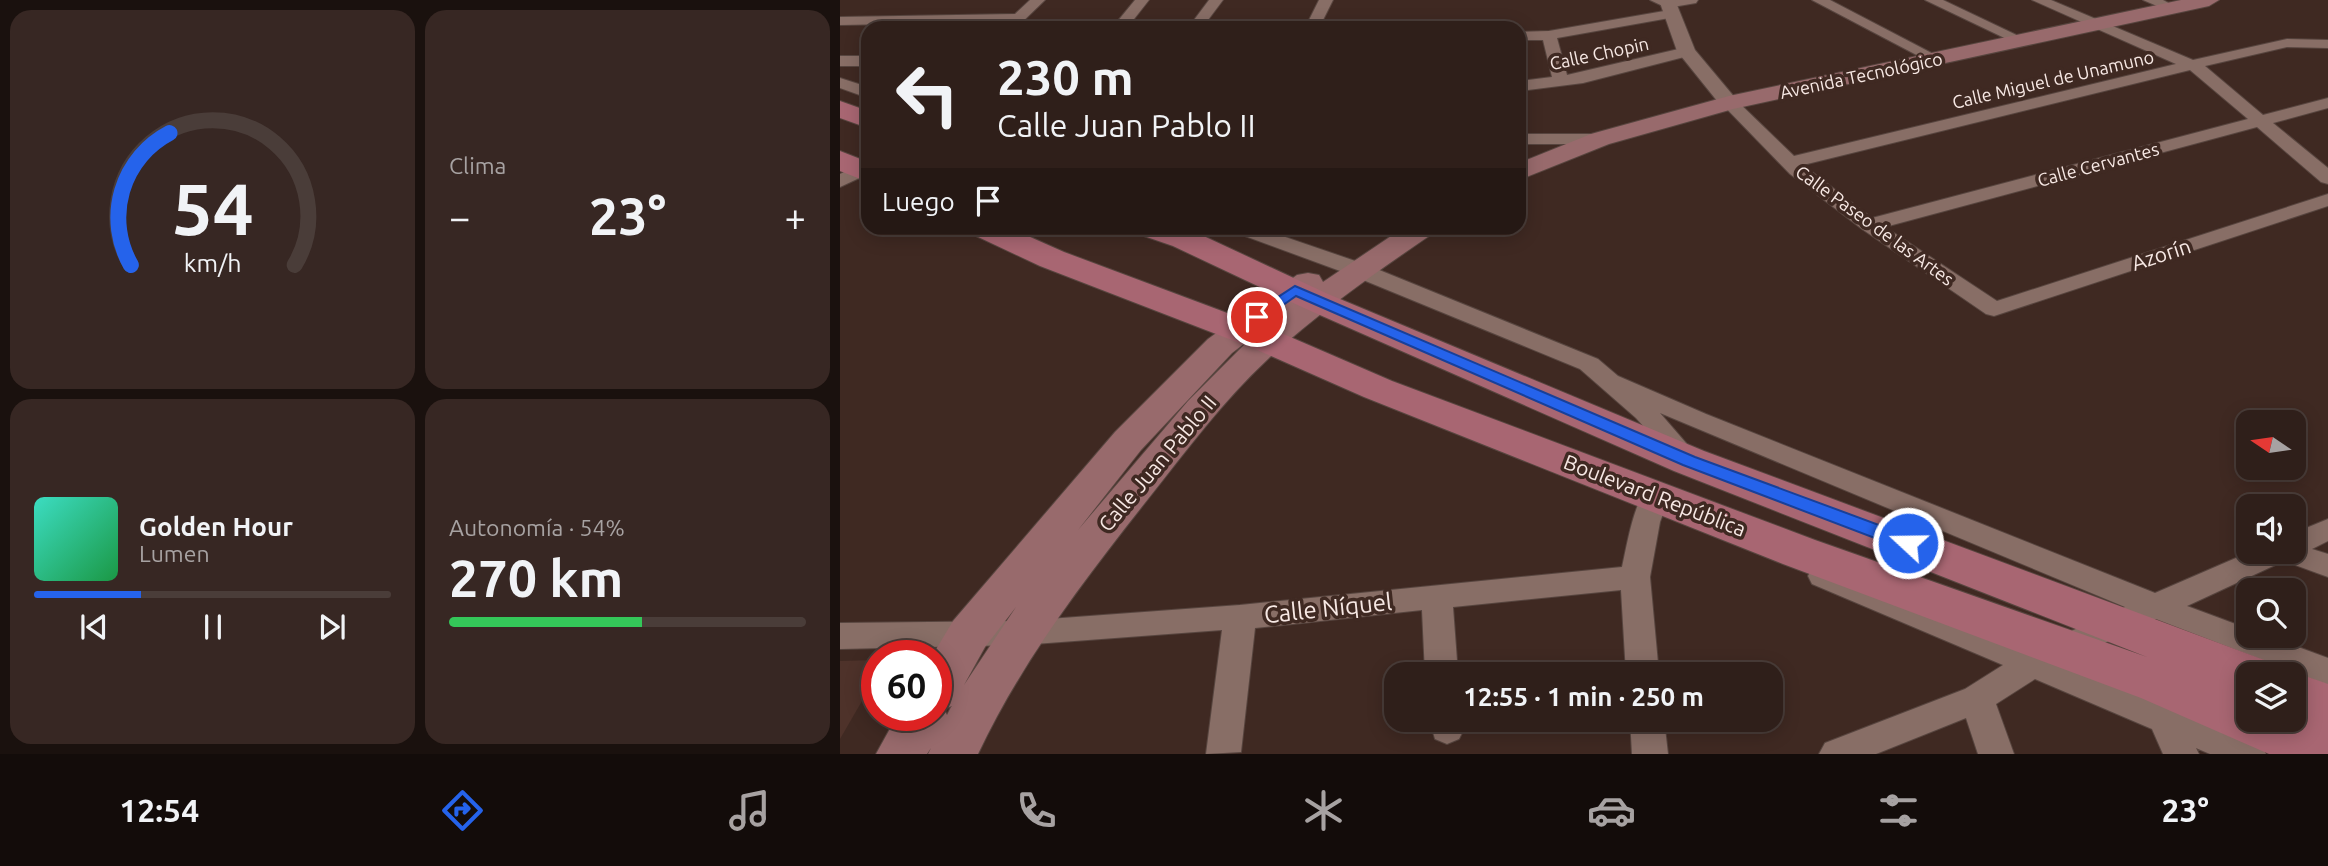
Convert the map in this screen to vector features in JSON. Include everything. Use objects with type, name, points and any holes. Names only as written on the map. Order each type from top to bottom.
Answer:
[{"type":"main road","name":"Avenida Tecnológico","points":[[1526,169],[1600,139],[1729,103],[2096,24],[2161,4],[2209,0]]},
{"type":"main road","name":"Boulevard República","points":[[1000,235],[1052,259],[1253,336],[1378,389],[1799,552],[2045,657],[2158,683],[2328,754]]},
{"type":"main road","points":[[1172,235],[1689,461],[1981,570],[2236,671]]},
{"type":"main road","name":"Calle Juan Pablo II","points":[[952,664],[969,635],[1128,441],[1187,378],[1253,336],[1392,235]]},
{"type":"main road","name":"Calle Juan Pablo II","points":[[1349,267],[1409,235]]},
{"type":"main road","name":"Calle Juan Pablo II","points":[[953,754],[1021,633],[1047,597],[1205,405],[1253,336]]},
{"type":"main road","points":[[2306,699],[2328,707]]},
{"type":"main road","points":[[901,754],[914,731]]},
{"type":"street","points":[[1015,21],[1038,0]]},
{"type":"street","points":[[1125,21],[1142,0]]},
{"type":"street","points":[[1200,21],[1216,0]]},
{"type":"street","points":[[1316,21],[1326,0]]},
{"type":"street","points":[[1526,36],[1549,35],[1690,0]]},
{"type":"street","points":[[1819,0],[1934,59]]},
{"type":"street","points":[[1932,0],[2020,40]]},
{"type":"street","points":[[2039,0],[2195,66],[2328,178]]},
{"type":"street","name":"Calle Paseo de las Artes","points":[[1665,5],[1687,52],[1729,103],[1789,163],[1869,225],[1994,309]]},
{"type":"street","points":[[840,21],[861,21]]},
{"type":"street","points":[[1549,35],[1561,82]]},
{"type":"street","name":"Calle Miguel de Unamuno","points":[[1789,163],[2275,45],[2328,44]]},
{"type":"street","name":"Calle Chopin","points":[[1526,85],[1561,82],[1687,52]]},
{"type":"street","points":[[840,61],[861,61]]},
{"type":"street","points":[[840,83],[861,112]]},
{"type":"street","name":"Calle Cervantes","points":[[1869,225],[2328,103]]},
{"type":"street","points":[[1526,139],[1600,139]]},
{"type":"street","name":"Azorín","points":[[1994,309],[2328,200]]},
{"type":"street","points":[[1260,235],[1349,267],[1589,364],[1645,412],[1689,461]]},
{"type":"street","points":[[1612,382],[1697,420],[2157,607],[2328,672]]},
{"type":"street","points":[[1642,662],[1635,577],[1646,522],[1656,495]]},
{"type":"street","points":[[2306,539],[2328,529]]},
{"type":"street","points":[[2306,558],[2328,566]]},
{"type":"street","points":[[1837,754],[1977,699],[2045,657],[2251,564]]},
{"type":"street","name":"Calle Níquel","points":[[840,636],[1021,633],[1240,617],[1635,577]]},
{"type":"street","points":[[1437,596],[1441,662]]},
{"type":"street","points":[[1223,752],[1240,617]]},
{"type":"street","points":[[2045,657],[2164,719],[2248,754]]},
{"type":"street","points":[[1977,699],[1996,754]]},
{"type":"street","points":[[2164,719],[2181,754]]},
{"type":"street","points":[[1648,732],[1650,754]]},
{"type":"shaded area","points":[[861,660],[861,703],[840,739],[840,661]]},
{"type":"route","points":[[1257,317],[1295,290],[1689,461],[1908,543]]}]
